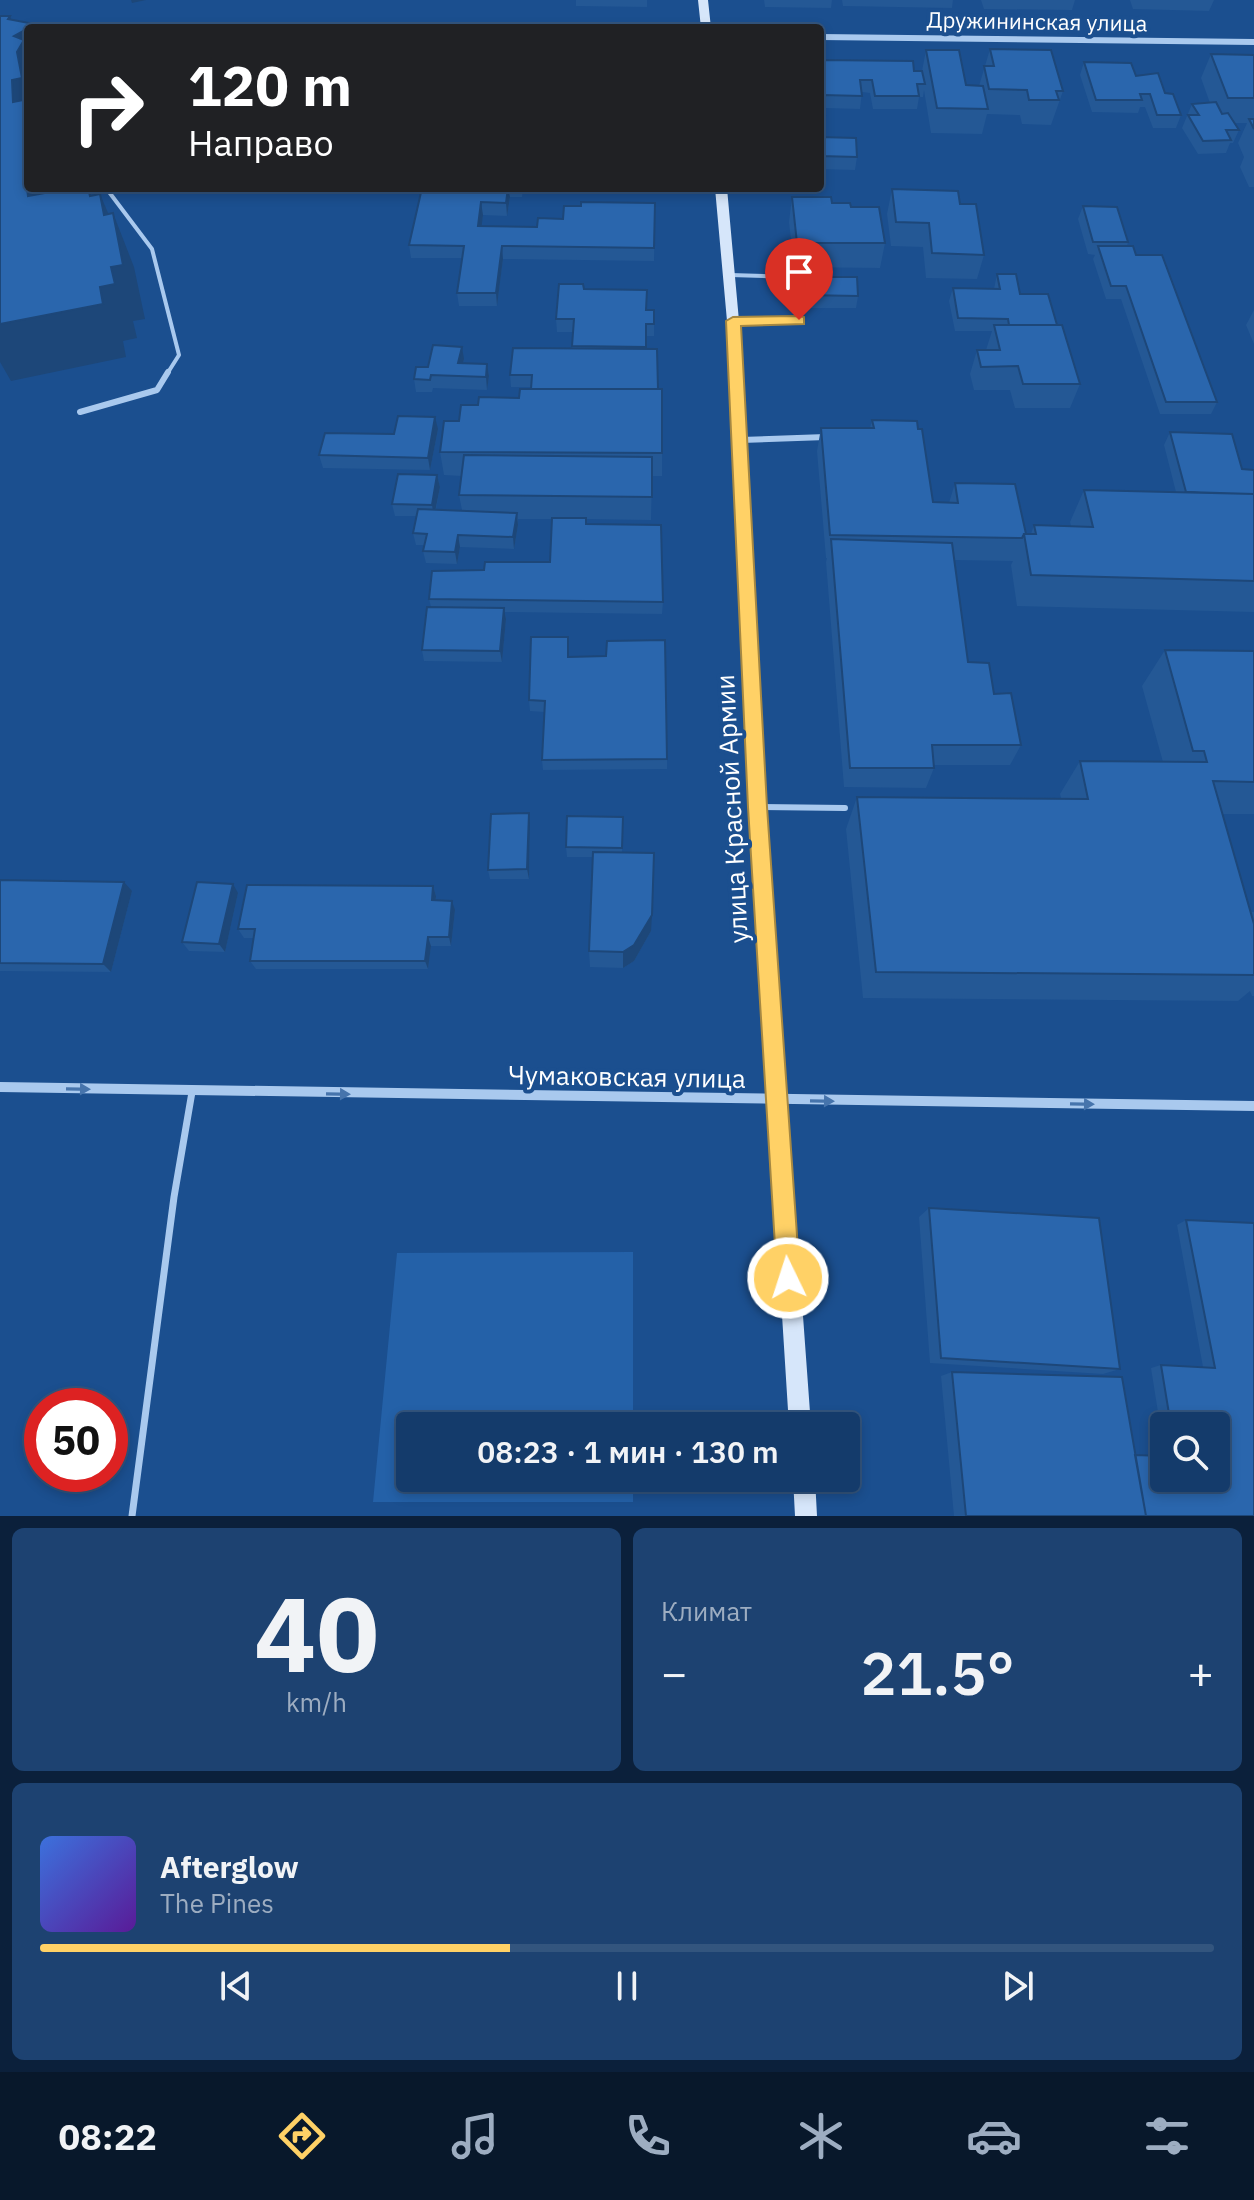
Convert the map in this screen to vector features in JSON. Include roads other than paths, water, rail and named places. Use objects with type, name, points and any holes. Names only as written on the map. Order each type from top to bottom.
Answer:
[{"type":"main road","points":[[703,0],[706,24]]},
{"type":"main road","name":"улица Красной Армии","points":[[721,192],[741,440],[758,807],[799,1412]]},
{"type":"main road","points":[[805,1492],[806,1516]]},
{"type":"street","name":"Дружининская улица","points":[[824,37],[1254,42]]},
{"type":"street","name":"Чумаковская улица","points":[[0,1087],[1254,1106]]},
{"type":"lane","points":[[80,412],[157,390],[179,355],[152,249],[109,192]]},
{"type":"lane","points":[[730,275],[794,277]]},
{"type":"lane","points":[[733,321],[799,320]]},
{"type":"lane","points":[[741,440],[841,437]]},
{"type":"lane","points":[[758,807],[845,808]]},
{"type":"lane","points":[[132,1516],[174,1197],[192,1092]]}]
